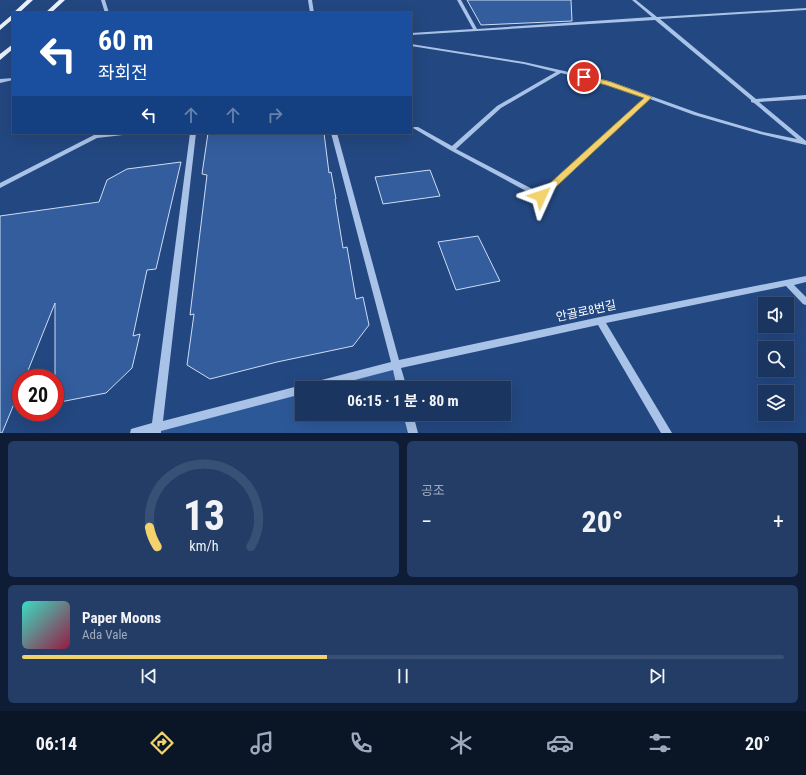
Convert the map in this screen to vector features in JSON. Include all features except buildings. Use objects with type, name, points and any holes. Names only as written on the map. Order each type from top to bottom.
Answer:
[{"type":"main road","points":[[17,12],[30,0]]},
{"type":"main road","points":[[49,12],[62,0]]},
{"type":"main road","points":[[0,28],[12,17]]},
{"type":"main road","points":[[0,58],[12,47]]},
{"type":"street","points":[[103,0],[107,12]]},
{"type":"street","points":[[310,0],[312,12]]},
{"type":"street","points":[[459,0],[476,30]]},
{"type":"street","points":[[634,0],[753,101],[806,143]]},
{"type":"street","points":[[412,34],[806,8]]},
{"type":"street","points":[[412,45],[524,63],[609,83],[696,114],[762,133],[806,143]]},
{"type":"street","points":[[452,149],[499,108],[560,72]]},
{"type":"street","points":[[0,81],[12,79]]},
{"type":"street","points":[[416,128],[452,149],[541,196],[649,97]]},
{"type":"street","points":[[753,101],[806,97]]},
{"type":"street","points":[[0,186],[96,136],[114,134]]},
{"type":"street","points":[[156,430],[193,134]]},
{"type":"street","points":[[334,134],[400,381]]},
{"type":"street","name":"안골로8번길","points":[[334,381],[396,365],[806,279]]},
{"type":"street","points":[[788,283],[806,302]]},
{"type":"street","points":[[600,321],[667,433]]},
{"type":"street","points":[[135,433],[156,430],[295,391]]},
{"type":"street","points":[[410,421],[413,433]]},
{"type":"shaded area","points":[[396,365],[400,381],[334,381]]},
{"type":"shaded area","points":[[295,391],[295,421],[410,421],[413,433],[156,433],[156,428]]},
{"type":"route","points":[[541,196],[649,97],[609,83],[584,77]]}]
